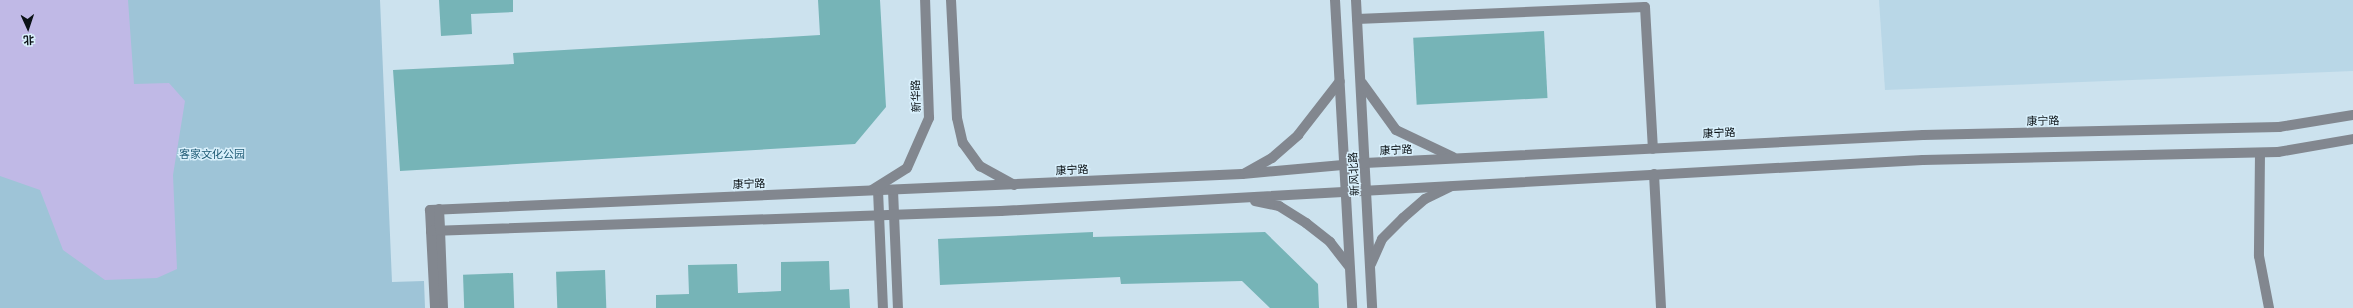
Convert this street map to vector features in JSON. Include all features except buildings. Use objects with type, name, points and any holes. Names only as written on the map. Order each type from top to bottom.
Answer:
[{"type":"street","name":"新华路","points":[[875,190],[907,168],[929,118],[925,0]]},
{"type":"street","points":[[951,0],[957,118],[964,143],[980,166],[1014,184]]},
{"type":"street","name":"新风北路","points":[[1335,0],[1352,308]]},
{"type":"street","name":"新风北路","points":[[1356,0],[1372,308]]},
{"type":"street","points":[[1357,19],[1645,7],[1653,149]]},
{"type":"street","points":[[1242,174],[1272,158],[1298,135],[1340,81]]},
{"type":"street","points":[[1360,81],[1396,130],[1457,159]]},
{"type":"street","name":"康宁路","points":[[436,230],[430,210],[1242,174],[1365,163],[1923,135],[2279,127],[2353,115]]},
{"type":"street","points":[[436,230],[879,215],[1244,199],[1456,184],[1923,160],[2260,153],[2353,139]]},
{"type":"street","points":[[2260,153],[2259,256],[2269,308]]},
{"type":"street","points":[[1654,174],[1661,308]]},
{"type":"street","name":"新风北路","points":[[1370,266],[1382,239],[1403,218],[1424,199],[1456,184]]},
{"type":"street","points":[[875,190],[879,215],[883,308]]},
{"type":"street","points":[[893,190],[898,308]]},
{"type":"street","points":[[1244,199],[1279,206],[1306,223],[1330,242],[1349,266]]},
{"type":"street","points":[[435,308],[436,230]]},
{"type":"street","points":[[436,230],[443,308]]},
{"type":"shaded area","points":[[0,0],[128,0],[134,84],[169,83],[185,101],[173,175],[177,269],[157,278],[105,280],[63,250],[40,190],[0,176]]},
{"type":"shaded area","points":[[1879,0],[2353,0],[2353,71],[1885,90]]},
{"type":"green space","name":"客家文化公园","points":[[0,0],[380,0],[392,282],[424,281],[425,308],[0,308]]}]
